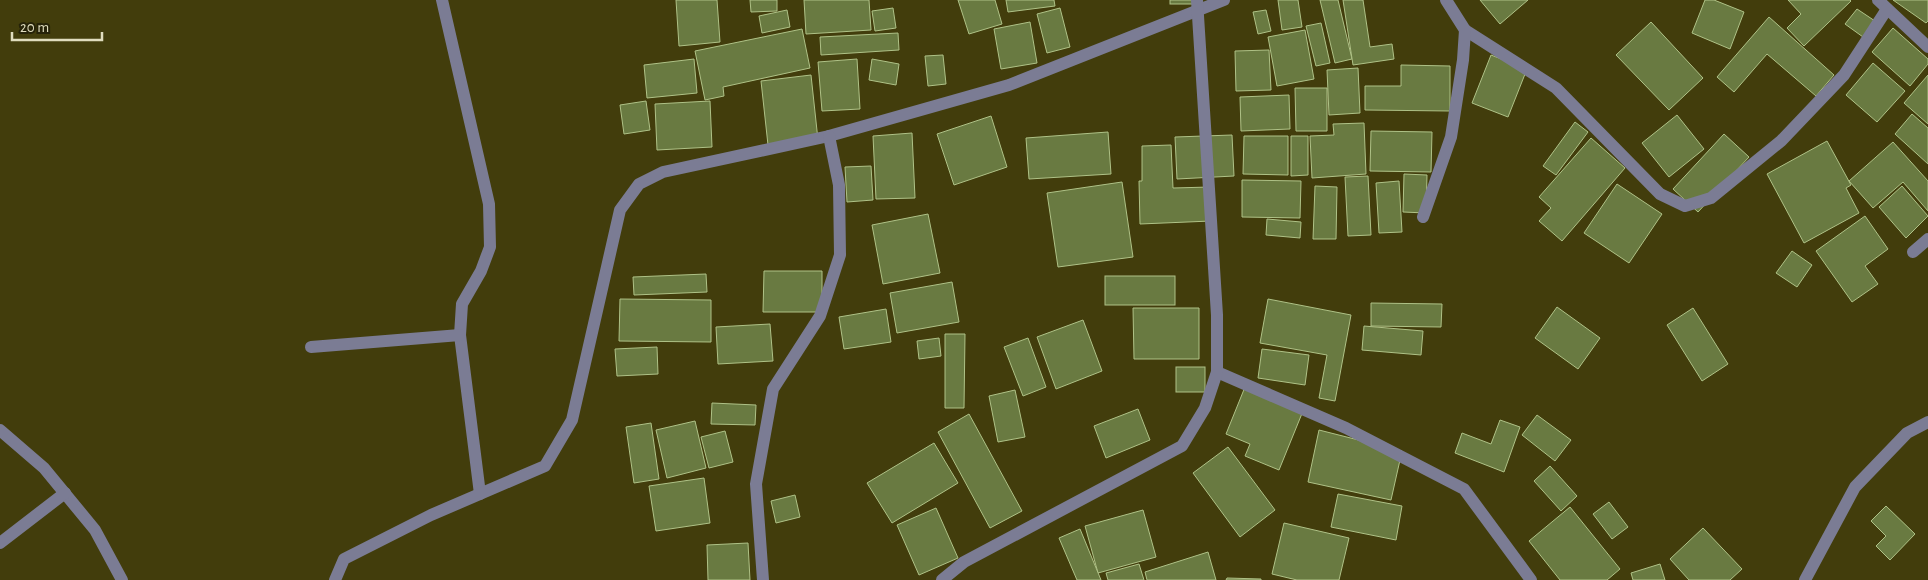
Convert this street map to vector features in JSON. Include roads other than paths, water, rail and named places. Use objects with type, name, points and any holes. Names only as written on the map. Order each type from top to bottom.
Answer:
[{"type":"street","points":[[442,0],[489,204],[490,247],[481,272],[462,304],[460,335],[480,494]]},
{"type":"street","points":[[335,580],[344,559],[431,515],[544,466],[572,420],[620,210],[639,184],[663,172],[829,136],[1010,85],[1197,5],[1224,0]]},
{"type":"street","points":[[1446,0],[1465,30],[1556,88],[1660,194],[1685,206],[1711,198],[1781,141],[1844,75],[1882,5],[1928,46]]},
{"type":"street","points":[[942,580],[964,562],[1182,446],[1205,408],[1217,372],[1217,315],[1197,5]]},
{"type":"street","points":[[1423,217],[1451,137],[1463,60],[1465,30]]},
{"type":"street","points":[[763,580],[756,484],[772,388],[820,316],[840,255],[839,185],[829,136]]},
{"type":"street","points":[[1913,252],[1928,238]]},
{"type":"street","points":[[311,347],[460,335]]},
{"type":"street","points":[[1217,372],[1346,428],[1464,489],[1531,580]]},
{"type":"street","points":[[1805,580],[1855,487],[1906,433],[1928,422]]},
{"type":"street","points":[[0,430],[44,468],[96,530],[122,580]]},
{"type":"street","points":[[0,543],[64,493]]}]
